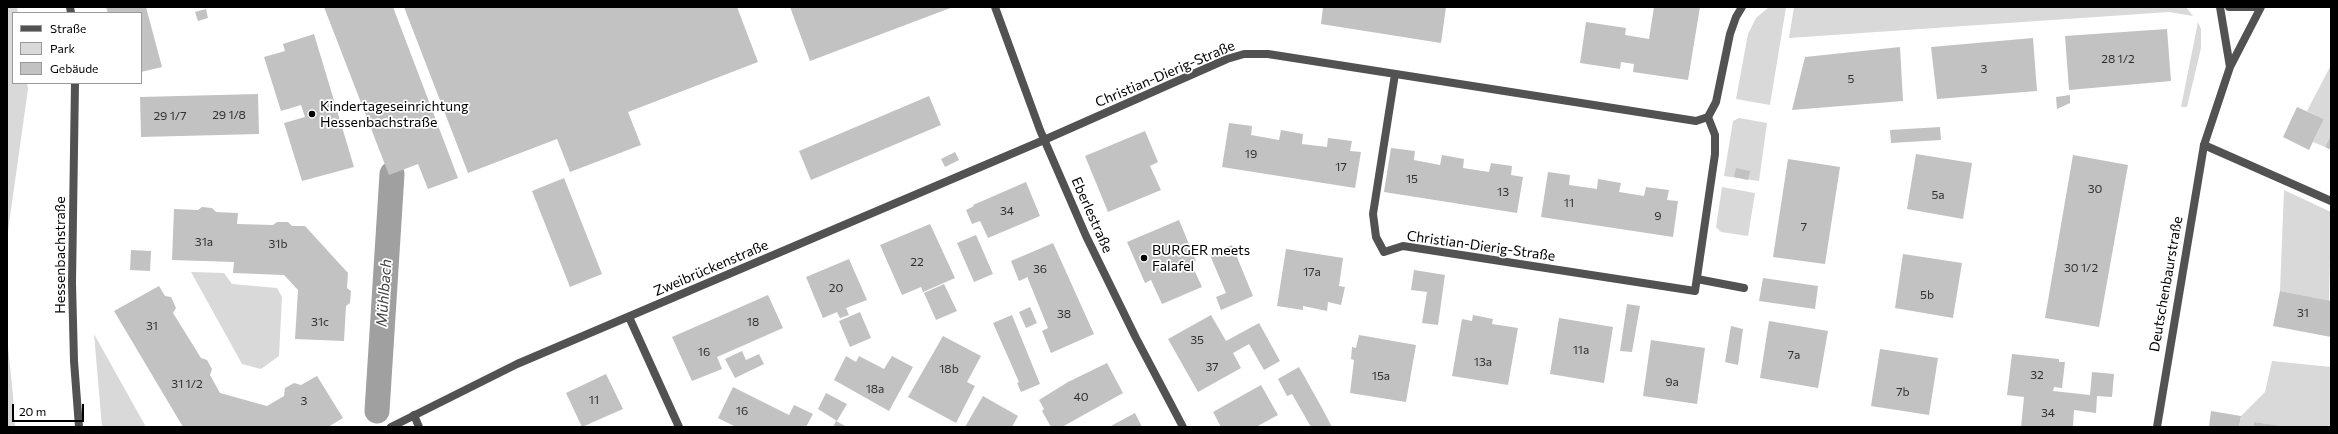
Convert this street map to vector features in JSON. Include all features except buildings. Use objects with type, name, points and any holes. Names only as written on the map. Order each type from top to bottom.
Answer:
[{"type":"street","name":"Eberlestraße","points":[[995,7],[1044,140],[1091,245],[1136,338],[1183,427]]},
{"type":"street","points":[[1742,7],[1736,17],[1730,34],[1716,102],[1708,117],[1715,136],[1715,154],[1697,279],[1744,288]]},
{"type":"street","name":"Deutschenbaurstraße","points":[[2220,7],[2230,67]]},
{"type":"street","points":[[2229,7],[2254,7]]},
{"type":"street","name":"Deutschenbaurstraße","points":[[2157,427],[2204,145],[2230,67],[2261,7]]},
{"type":"street","name":"Christian-Dierig-Straße","points":[[1044,140],[1227,59],[1244,54],[1268,54],[1679,119],[1696,121],[1708,117]]},
{"type":"street","name":"Christian-Dierig-Straße","points":[[1395,74],[1373,214],[1376,237],[1384,252],[1403,246],[1694,291],[1697,279]]},
{"type":"street","name":"Hessenbachstraße","points":[[75,84],[72,283],[74,361],[79,427]]},
{"type":"street","name":"Zweibrückenstraße","points":[[391,427],[517,364],[1044,140]]},
{"type":"street","points":[[2204,145],[2331,201]]},
{"type":"street","points":[[629,317],[678,424],[687,427]]},
{"type":"street","points":[[414,415],[419,427]]},
{"type":"green space","points":[[7,7],[17,7],[18,12],[12,12],[12,84],[27,84],[28,89],[7,238]]},
{"type":"green space","points":[[1769,7],[1786,7],[1770,105],[1736,99],[1748,34],[1756,18]]},
{"type":"green space","points":[[1794,7],[2186,7],[2193,16],[2169,12],[1789,38]]},
{"type":"green space","points":[[2198,22],[2201,29],[2201,48],[2187,107],[2181,107]]},
{"type":"green space","points":[[2331,65],[2331,135],[2325,147],[2313,142],[2324,119],[2307,111]]},
{"type":"green space","points":[[1739,118],[1767,123],[1759,181],[1724,176],[1733,121]]},
{"type":"green space","points":[[1722,187],[1755,193],[1748,236],[1721,232],[1716,227]]},
{"type":"green space","points":[[2284,190],[2331,212],[2329,301],[2280,291]]},
{"type":"green space","points":[[191,272],[224,273],[232,284],[277,288],[282,297],[279,356],[261,369],[242,364]]},
{"type":"green space","points":[[94,334],[146,427],[102,427]]},
{"type":"green space","points":[[7,337],[13,395],[15,427],[7,427]]},
{"type":"green space","points":[[2272,361],[2331,367],[2331,427],[2287,427],[2254,422],[2253,427],[2239,427],[2241,416],[2265,392]]},
{"type":"waterway","name":"Mühlbach","points":[[377,411],[392,174]]},
{"type":"place","name":"Kindertageseinrichtung Hessenbachstraße","points":[[312,114]]},
{"type":"place","name":"BURGER meets Falafel","points":[[1144,258]]}]
